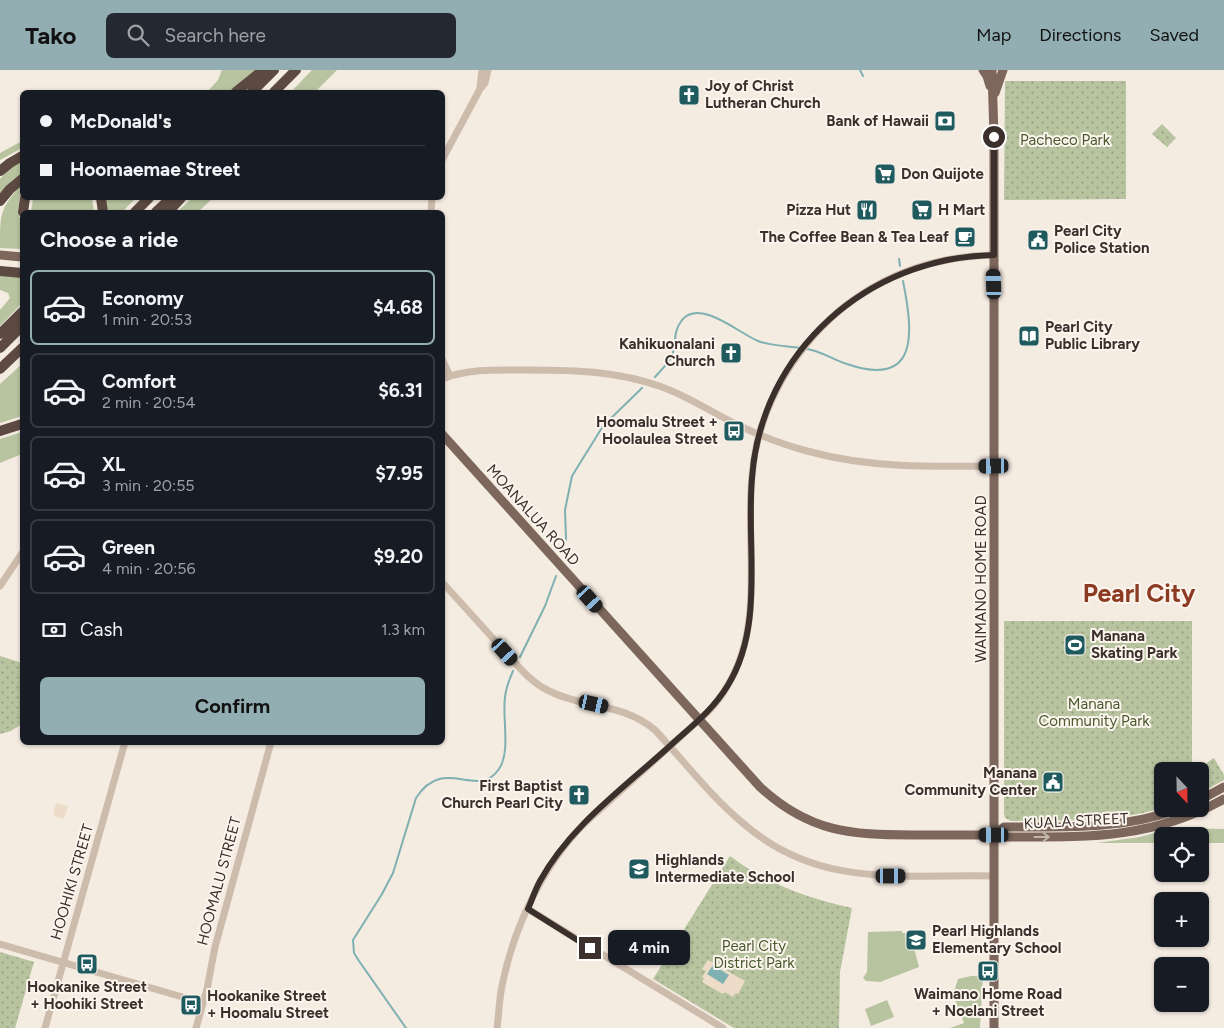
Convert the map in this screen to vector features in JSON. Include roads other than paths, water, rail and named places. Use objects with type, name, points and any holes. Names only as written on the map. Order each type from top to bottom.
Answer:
[{"type":"highway","points":[[238,90],[252,79],[274,70]]},
{"type":"highway","points":[[276,90],[296,70]]},
{"type":"highway","points":[[253,90],[264,75]]},
{"type":"highway","points":[[0,166],[20,156]]},
{"type":"highway","points":[[0,171],[20,156]]},
{"type":"highway","points":[[0,201],[20,180]]},
{"type":"highway","points":[[137,210],[147,200]]},
{"type":"highway","points":[[158,210],[169,200]]},
{"type":"highway","points":[[170,210],[179,200]]},
{"type":"highway","points":[[0,271],[20,273]]},
{"type":"highway","points":[[0,334],[20,314]]},
{"type":"highway","points":[[0,348],[20,328]]},
{"type":"highway","points":[[0,369],[20,350]]},
{"type":"highway","points":[[0,431],[20,425]]},
{"type":"main road","points":[[983,70],[987,76],[993,98]]},
{"type":"main road","name":"WAIMANO HOME ROAD","points":[[992,70],[994,255],[994,1028]]},
{"type":"main road","points":[[993,98],[1003,70]]},
{"type":"main road","points":[[0,255],[20,257]]},
{"type":"main road","points":[[0,267],[20,268]]},
{"type":"main road","name":"MOANALUA ROAD","points":[[445,437],[699,720],[770,795],[797,815],[838,831],[869,835],[994,835]]},
{"type":"main road","points":[[1209,795],[1224,787]]},
{"type":"main road","name":"KUALA STREET","points":[[994,835],[1004,838],[1080,837],[1130,833],[1177,820],[1224,799]]},
{"type":"main road","name":"KUALA STREET","points":[[994,835],[1004,827],[1091,827],[1126,823],[1154,817]]},
{"type":"street","points":[[480,89],[482,70]]},
{"type":"street","points":[[445,154],[485,83],[488,70]]},
{"type":"street","points":[[497,1028],[501,988],[511,950],[541,880],[566,843],[592,816],[715,704],[729,684],[742,657],[748,637],[751,489],[754,462],[760,435],[776,389],[801,351],[822,326],[856,298],[892,277],[913,268],[942,260],[994,255]]},
{"type":"street","points":[[446,378],[476,371],[512,370],[591,371],[623,376],[676,392],[760,435],[806,451],[859,462],[892,466],[994,466]]},
{"type":"street","points":[[0,586],[20,556]]},
{"type":"street","points":[[445,585],[530,678],[549,692],[635,716],[655,730],[744,825],[770,844],[800,859],[854,874],[994,876]]},
{"type":"street","name":"HOOHIKI STREET","points":[[45,1028],[124,745]]},
{"type":"street","name":"HOOMALU STREET","points":[[196,1028],[270,745]]},
{"type":"street","points":[[528,909],[723,1028]]},
{"type":"street","points":[[0,944],[203,1003]]},
{"type":"water","points":[[713,965],[729,975],[723,984],[707,974]]},
{"type":"waterway","points":[[860,70],[863,76]]},
{"type":"waterway","points":[[899,259],[900,266]]},
{"type":"waterway","points":[[807,349],[847,364],[871,370],[888,369],[899,362],[906,351],[909,336],[909,319],[903,281]]},
{"type":"waterway","points":[[655,377],[672,356],[677,329],[682,320],[690,314],[709,315],[763,343],[800,348]]},
{"type":"waterway","points":[[561,552],[566,539],[565,510],[572,476],[603,426],[642,388]]},
{"type":"waterway","points":[[520,657],[545,606],[556,576]]},
{"type":"waterway","points":[[406,1028],[354,953],[353,940],[393,873],[416,798],[427,785],[438,779],[449,778],[481,781],[490,778],[499,769],[505,753],[505,694],[513,671]]},
{"type":"place","name":"Joy of Christ Lutheran Church","points":[[689,95]]},
{"type":"place","name":"Bank of Hawaii","points":[[945,121]]},
{"type":"place","name":"Don Quijote","points":[[885,174]]},
{"type":"place","name":"Pizza Hut","points":[[867,210]]},
{"type":"place","name":"H Mart","points":[[922,210]]},
{"type":"place","name":"The Coffee Bean & Tea Leaf","points":[[965,237]]},
{"type":"place","name":"Pearl City Police Station","points":[[1038,240]]},
{"type":"place","name":"Pearl City Public Library","points":[[1029,336]]},
{"type":"place","name":"Kahikuonalani Church","points":[[731,353]]},
{"type":"place","name":"Hoomalu Street + Hoolaulea Street","points":[[734,431]]},
{"type":"place","name":"Manana Skating Park","points":[[1075,645]]},
{"type":"place","name":"Manana Community Center","points":[[1053,782]]},
{"type":"place","name":"First Baptist Church Pearl City","points":[[579,795]]},
{"type":"place","name":"Highlands Intermediate School","points":[[639,869]]},
{"type":"place","name":"Pearl Highlands Elementary School","points":[[916,940]]},
{"type":"place","name":"Hookanike Street + Hoohiki Street","points":[[87,964]]},
{"type":"place","name":"Waimano Home Road + Noelani Street","points":[[988,971]]},
{"type":"place","name":"Hookanike Street + Hoomalu Street","points":[[191,1005]]},
{"type":"district","name":"Pearl City","points":[[1139,593]]},
{"type":"park label","name":"Pacheco Park","points":[[1065,140]]},
{"type":"park label","name":"Manana Community Park","points":[[1094,712]]},
{"type":"park label","name":"Pearl City District Park","points":[[754,954]]}]
